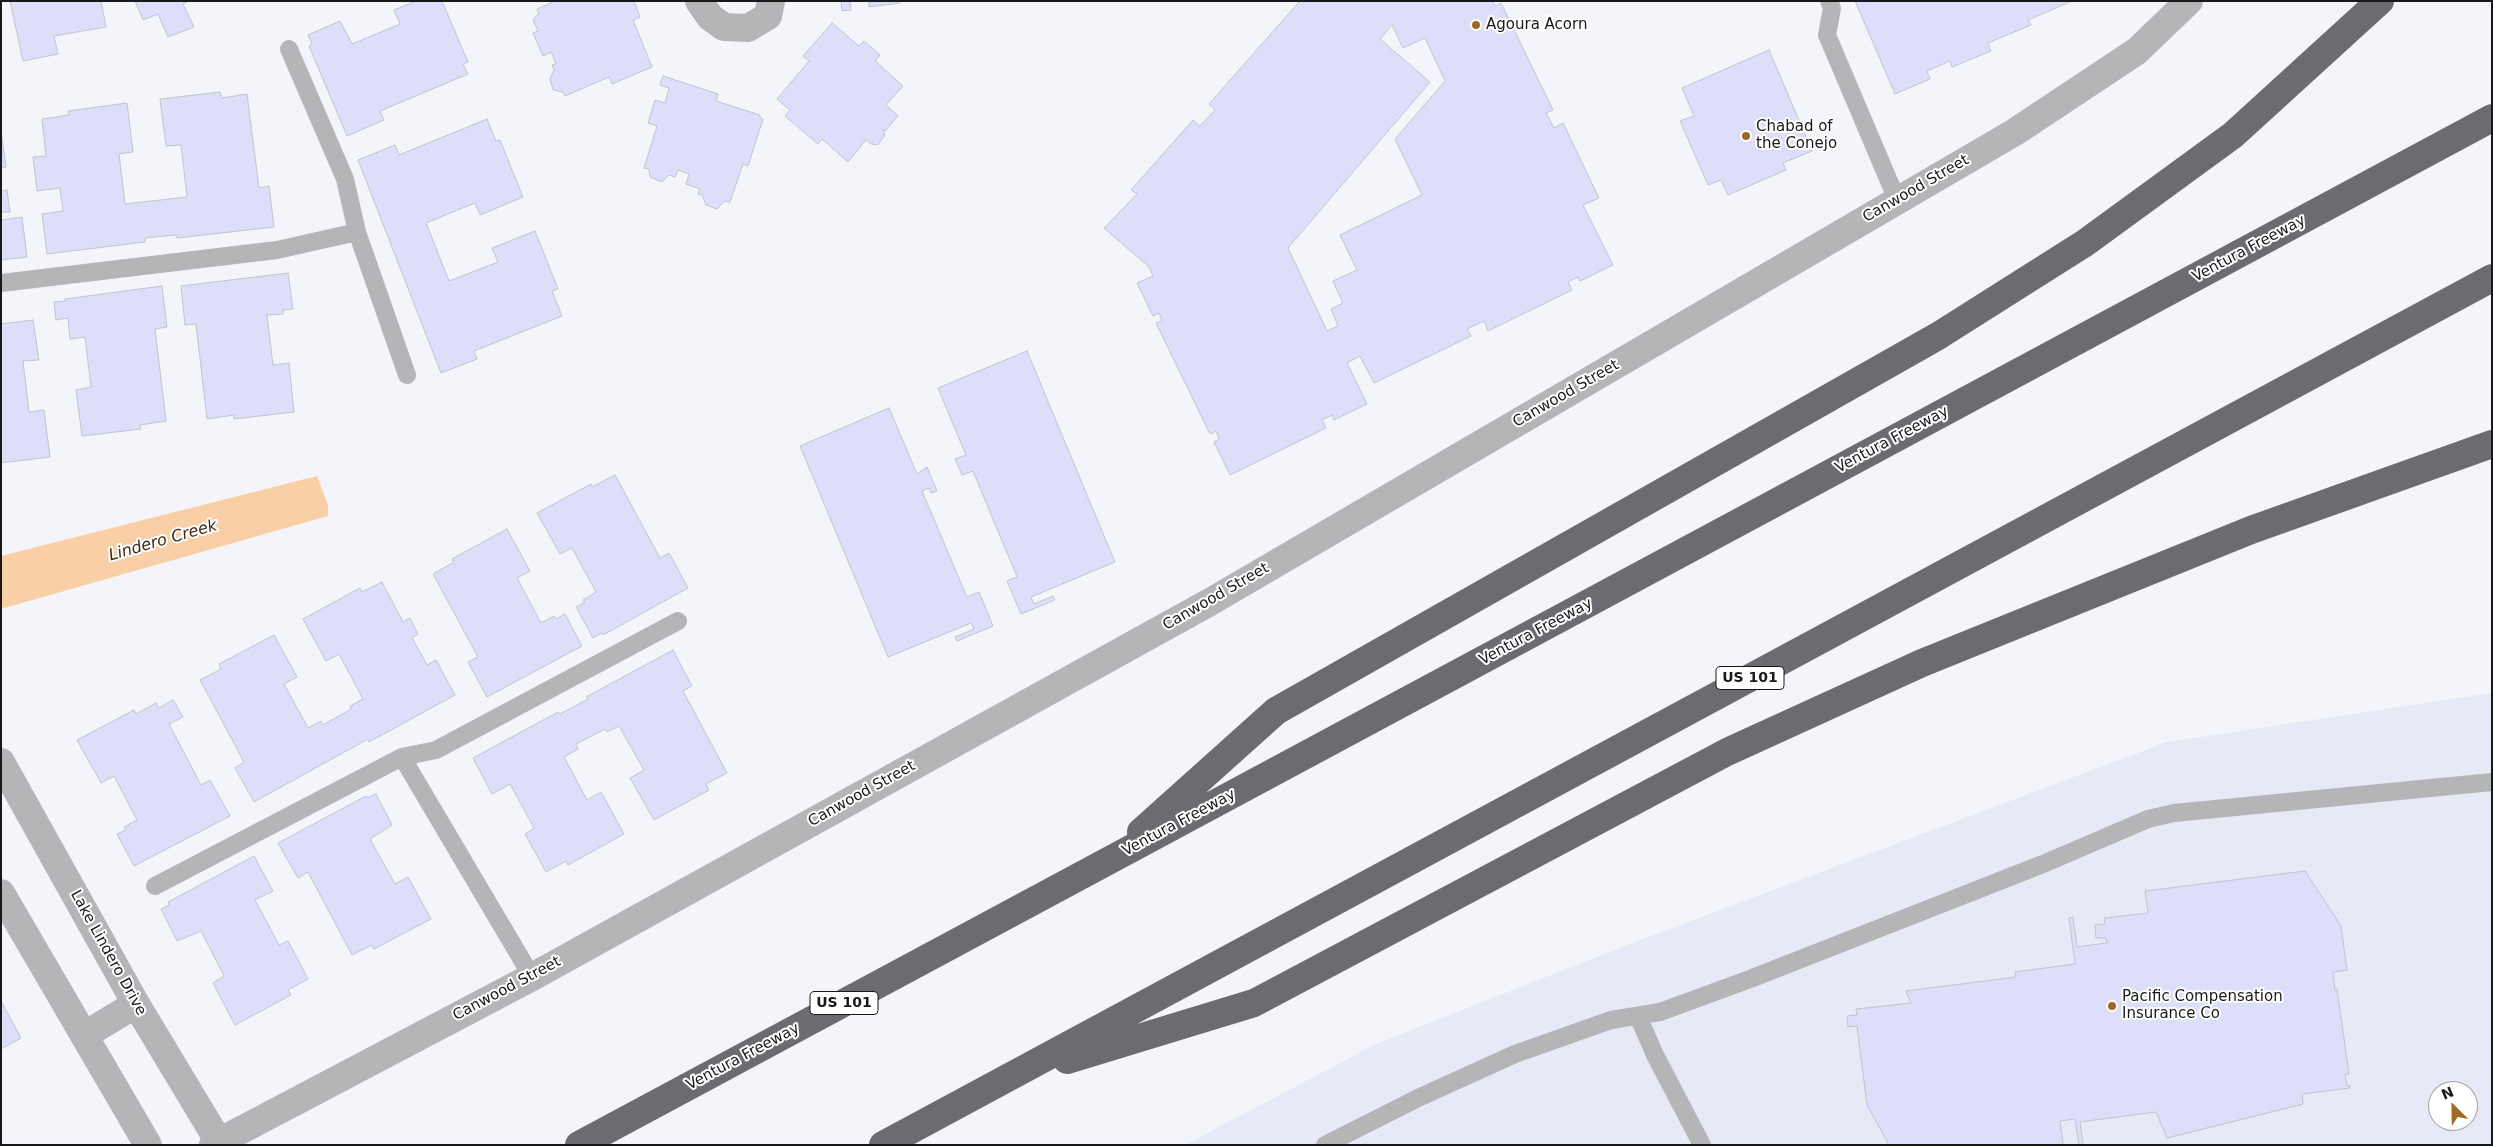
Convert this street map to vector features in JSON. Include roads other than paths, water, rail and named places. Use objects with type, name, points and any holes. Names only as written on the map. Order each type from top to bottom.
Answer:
[{"type":"highway","points":[[1108,861],[1276,711],[1938,336],[2085,244],[2233,135],[2380,1]]},
{"type":"highway","name":"Ventura Freeway","points":[[579,1145],[2492,118]]},
{"type":"highway","name":"US 101","points":[[883,1145],[2492,278]]},
{"type":"highway","points":[[1008,1078],[1254,1003],[1727,752],[1922,663],[2251,530],[2492,444]]},
{"type":"street","points":[[699,1],[710,17],[724,27],[748,28],[768,16],[771,1]]},
{"type":"street","name":"Canwood Street","points":[[216,1143],[532,977],[1210,602],[2015,132],[2137,51],[2190,1]]},
{"type":"street","name":"Lake Lindero Drive","points":[[1,762],[216,1143]]},
{"type":"street","points":[[1,893],[148,1145]]},
{"type":"street","points":[[85,1035],[136,1004]]},
{"type":"lane","points":[[1830,1],[1832,8],[1827,35],[1897,200]]},
{"type":"lane","points":[[289,49],[345,178],[357,232],[407,375]]},
{"type":"lane","points":[[1,283],[277,250],[357,232]]},
{"type":"lane","points":[[155,886],[402,757],[436,750],[678,621]]},
{"type":"lane","points":[[402,757],[532,977]]},
{"type":"lane","points":[[1325,1145],[1418,1098],[1515,1054],[1603,1023],[1660,1012],[1750,979],[2043,864],[2148,819],[2174,813],[2492,782]]},
{"type":"lane","points":[[1638,1016],[1655,1055],[1702,1145]]},
{"type":"water","name":"Lindero Creek","points":[[317,476],[328,505],[328,516],[1,609],[1,556]]},
{"type":"place","name":"Agoura Acorn","points":[[1476,25]]},
{"type":"place","name":"Chabad of the Conejo","points":[[1746,136]]},
{"type":"place","name":"Pacific Compensation Insurance Co","points":[[2112,1006]]}]
